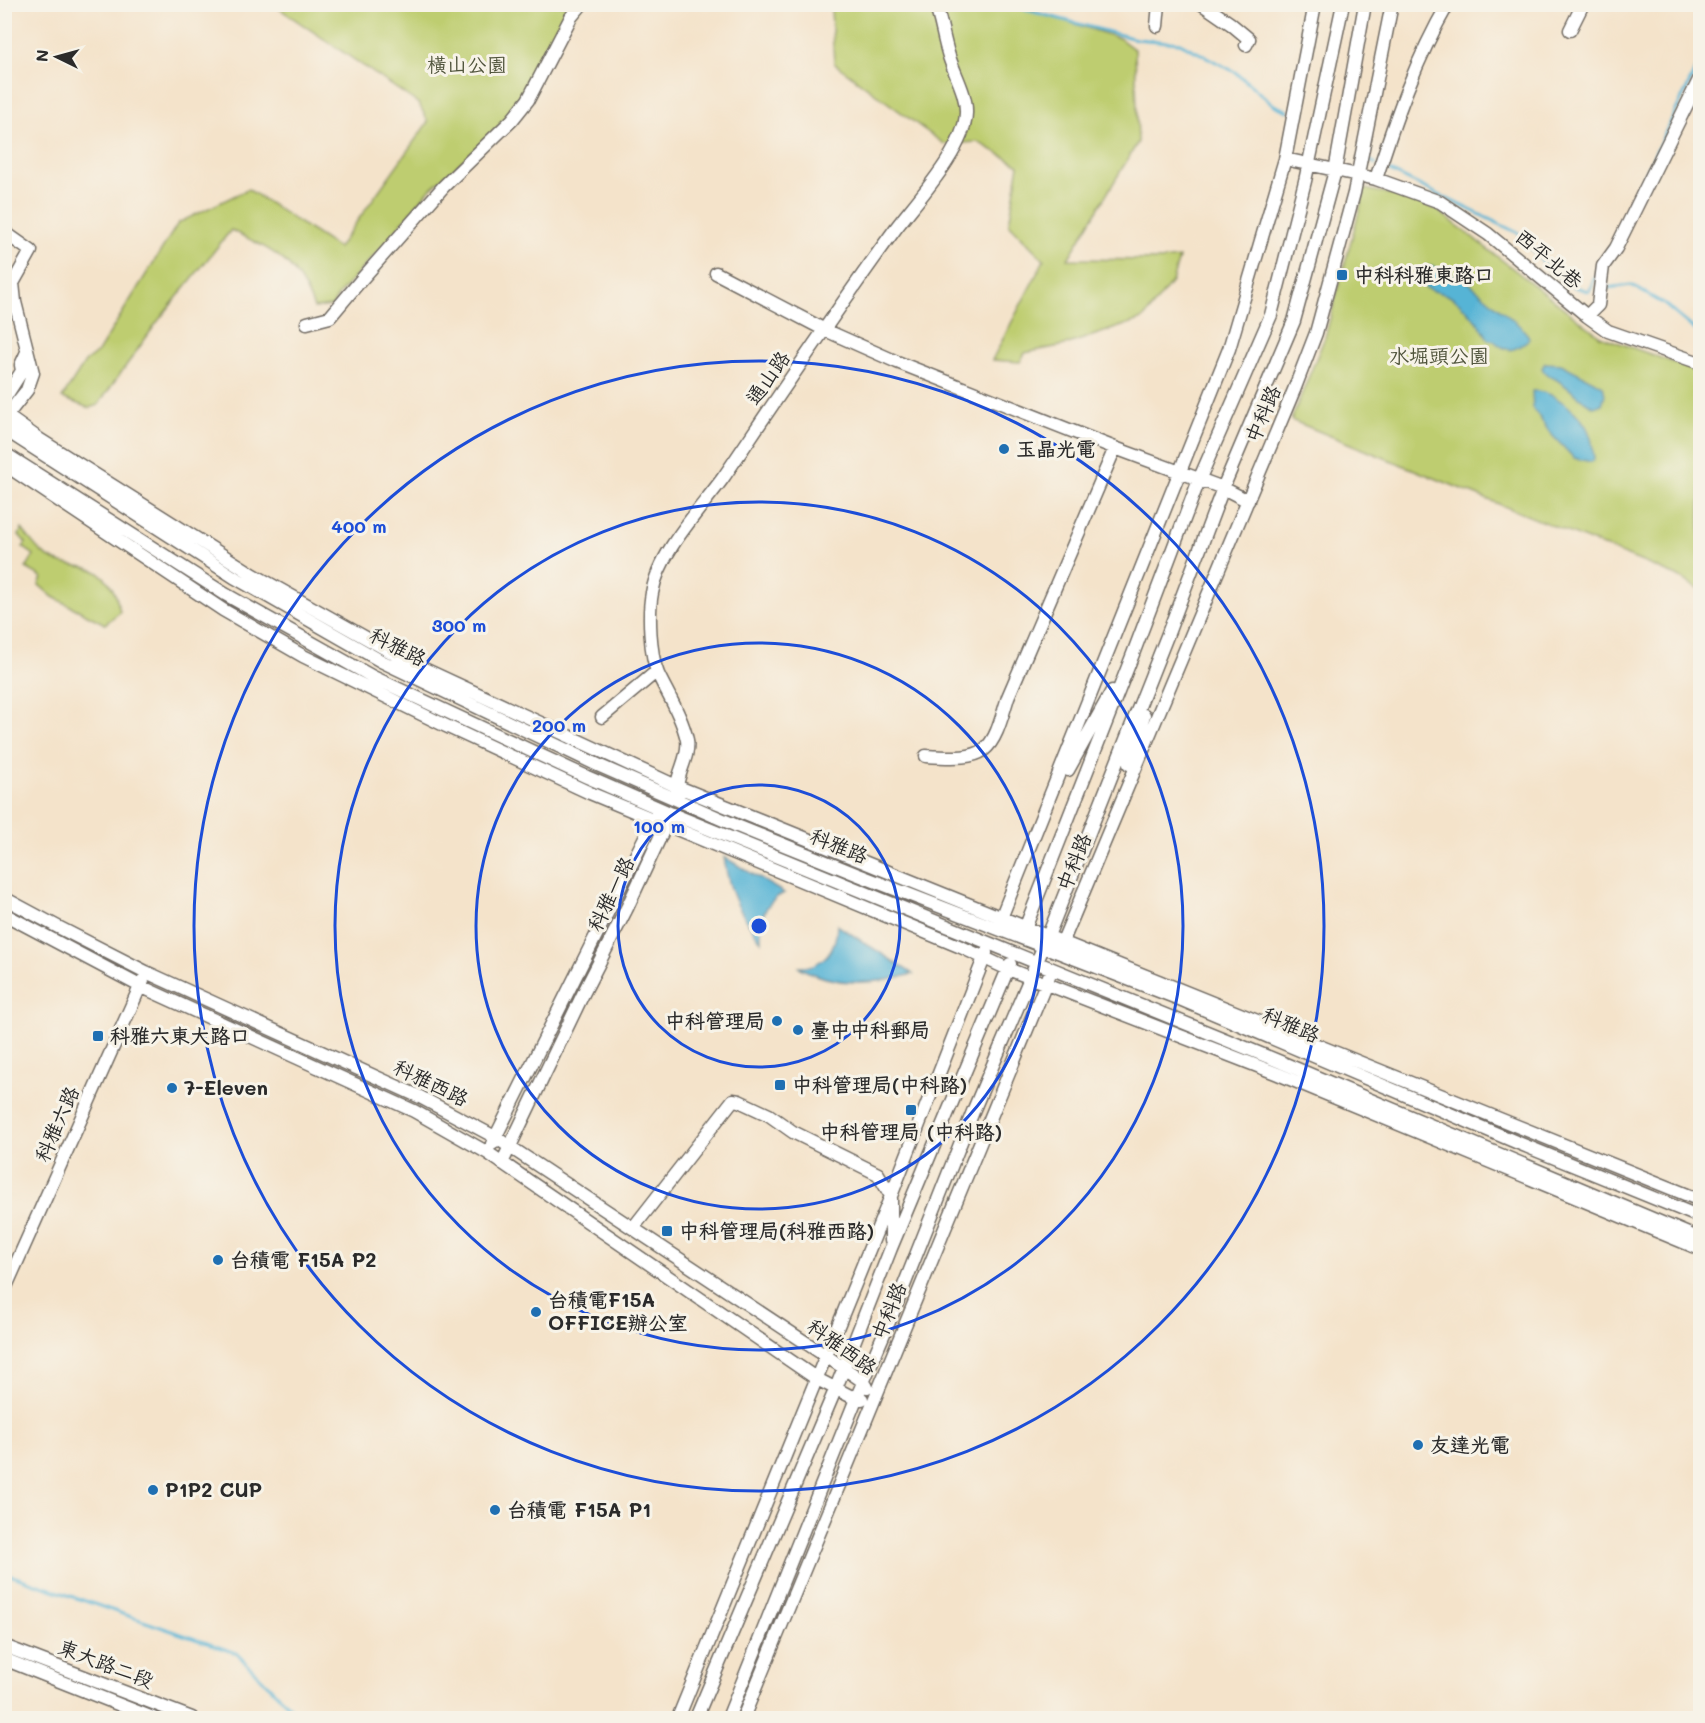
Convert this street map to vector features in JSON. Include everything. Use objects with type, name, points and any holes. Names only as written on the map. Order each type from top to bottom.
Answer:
[{"type":"street","points":[[307,323],[330,317],[444,186],[512,120],[528,100],[571,17],[582,4]]},
{"type":"street","name":"通山路","points":[[676,786],[686,754],[687,742],[678,714],[657,671],[650,626],[652,593],[659,572],[672,548],[961,138],[966,114],[964,99],[935,4]]},
{"type":"street","points":[[1157,26],[1159,4]]},
{"type":"street","points":[[1202,4],[1249,39],[1246,45]]},
{"type":"street","points":[[678,1719],[891,1196],[984,958],[1229,349],[1285,159],[1315,4]]},
{"type":"street","name":"中科路","points":[[696,1719],[836,1388],[891,1248],[1026,926],[1199,480],[1270,315],[1308,164],[1343,4]]},
{"type":"street","name":"中科路","points":[[728,1719],[974,1109],[1046,942],[1223,488],[1294,321],[1335,171],[1365,4]]},
{"type":"street","name":"中科路","points":[[743,1719],[1316,333],[1354,193],[1392,4]]},
{"type":"street","points":[[1376,179],[1401,105],[1432,32],[1448,4]]},
{"type":"street","points":[[1570,30],[1583,4]]},
{"type":"street","points":[[1587,316],[1598,305],[1603,266],[1616,248],[1701,78]]},
{"type":"street","name":"西平北巷","points":[[1285,159],[1376,179],[1440,202],[1488,234],[1608,331],[1701,363]]},
{"type":"street","points":[[4,232],[31,251],[13,283],[33,373],[27,390],[5,416]]},
{"type":"street","points":[[716,273],[825,330],[897,362],[1223,488],[1248,501]]},
{"type":"street","points":[[4,399],[22,371],[21,364],[27,352]]},
{"type":"street","name":"科雅路","points":[[5,416],[254,575],[406,661],[676,786],[999,923],[1021,938],[1061,947],[1701,1200]]},
{"type":"street","name":"科雅路","points":[[4,429],[234,577],[381,662],[600,766],[737,826],[999,923],[1026,926],[1046,942]]},
{"type":"street","points":[[926,756],[949,758],[976,756],[990,746],[999,729],[1008,697],[1115,448]]},
{"type":"street","name":"科雅路","points":[[4,453],[225,594],[373,678],[672,814],[1037,961],[1701,1239]]},
{"type":"street","points":[[4,464],[223,610],[303,656],[590,793],[961,947],[1008,969],[1278,1074],[1701,1249]]},
{"type":"street","points":[[1111,825],[1167,636]]},
{"type":"street","points":[[1045,810],[1133,654]]},
{"type":"street","points":[[602,717],[657,671]]},
{"type":"street","points":[[671,796],[676,786]]},
{"type":"street","name":"科雅一路","points":[[502,1163],[627,908],[660,823],[660,808],[671,796]]},
{"type":"street","name":"科雅一路","points":[[488,1153],[660,823],[672,814],[671,796]]},
{"type":"street","name":"科雅西路","points":[[4,898],[146,972],[420,1097],[495,1137],[844,1368],[864,1382],[875,1398]]},
{"type":"street","name":"科雅西路","points":[[4,914],[140,986],[414,1111],[488,1153],[817,1378],[856,1399],[875,1398]]},
{"type":"street","name":"科雅路","points":[[1061,947],[1516,1142],[1701,1217]]},
{"type":"street","name":"科雅六路","points":[[4,1291],[146,972]]},
{"type":"street","points":[[633,1228],[733,1101],[739,1101],[769,1115],[793,1132],[878,1174],[891,1196],[891,1248]]},
{"type":"street","points":[[897,1304],[980,1142]]},
{"type":"street","name":"東大路二段","points":[[4,1646],[190,1717]]},
{"type":"street","name":"東大路二段","points":[[4,1659],[153,1719]]},
{"type":"green space","points":[[835,4],[1027,5],[1037,12],[1119,38],[1135,50],[1138,142],[1068,259],[1160,260],[1179,258],[1172,282],[1143,319],[1065,345],[1025,353],[1020,362],[992,360],[1044,260],[1009,224],[1019,165],[978,142],[944,144],[834,63],[831,9]]},
{"type":"green space","name":"橫山公園","points":[[274,5],[582,5],[550,43],[507,122],[431,188],[340,293],[332,306],[314,308],[299,278],[282,259],[272,251],[231,230],[158,321],[98,405],[89,408],[62,398],[85,362],[98,352],[178,223],[248,189],[338,248],[428,122],[419,104]]},
{"type":"green space","name":"水堀頭公園","points":[[1365,189],[1400,196],[1436,209],[1600,336],[1700,372],[1700,590],[1677,576],[1291,420],[1325,337]]},
{"type":"green space","points":[[22,529],[47,556],[60,562],[92,570],[105,578],[113,590],[120,612],[105,624],[53,597],[39,585],[42,577],[26,568],[34,555],[23,547],[26,543],[19,535]]},
{"type":"water","points":[[1426,266],[1463,278],[1521,327],[1529,339],[1511,350],[1503,348],[1493,340],[1488,340],[1472,315],[1460,304],[1449,296],[1426,288],[1419,282],[1417,277],[1419,272]]},
{"type":"water","points":[[1545,363],[1561,364],[1603,386],[1605,395],[1602,404],[1594,407],[1585,402],[1548,375],[1542,368]]},
{"type":"water","points":[[1532,391],[1549,394],[1575,412],[1587,428],[1592,441],[1594,459],[1591,462],[1574,458],[1550,433],[1533,408]]},
{"type":"water","points":[[724,857],[784,893],[771,902],[764,912],[761,941],[736,902]]},
{"type":"water","points":[[837,925],[913,974],[869,982],[854,982],[826,978],[798,967],[815,964],[827,955],[834,942]]},
{"type":"waterway","points":[[1018,4],[1026,10],[1136,39],[1180,43],[1235,72],[1274,105],[1288,111]]},
{"type":"waterway","points":[[1626,214],[1700,61]]},
{"type":"waterway","points":[[1366,158],[1376,164]]},
{"type":"waterway","points":[[1390,171],[1518,233],[1552,273],[1575,287],[1588,291]]},
{"type":"waterway","points":[[1589,291],[1597,273]]},
{"type":"waterway","points":[[1606,288],[1631,285],[1664,304],[1700,334]]},
{"type":"waterway","points":[[4,1573],[236,1653],[301,1718]]},
{"type":"place","name":"中科科雅東路口","points":[[1342,275]]},
{"type":"place","name":"玉晶光電","points":[[1004,449]]},
{"type":"place","name":"中科管理局","points":[[777,1021]]},
{"type":"place","name":"臺中中科郵局","points":[[798,1030]]},
{"type":"place","name":"科雅六東大路口","points":[[98,1036]]},
{"type":"place","name":"中科管理局(中科路)","points":[[780,1085]]},
{"type":"place","name":"7-Eleven","points":[[172,1088]]},
{"type":"place","name":"中科管理局 (中科路)","points":[[911,1110]]},
{"type":"place","name":"中科管理局(科雅西路)","points":[[667,1231]]},
{"type":"place","name":"台積電 F15A P2","points":[[218,1260]]},
{"type":"place","name":"台積電F15A OFFICE辦公室","points":[[536,1312]]},
{"type":"place","name":"友達光電","points":[[1418,1445]]},
{"type":"place","name":"P1P2 CUP","points":[[153,1490]]},
{"type":"place","name":"台積電 F15A P1","points":[[495,1510]]}]
